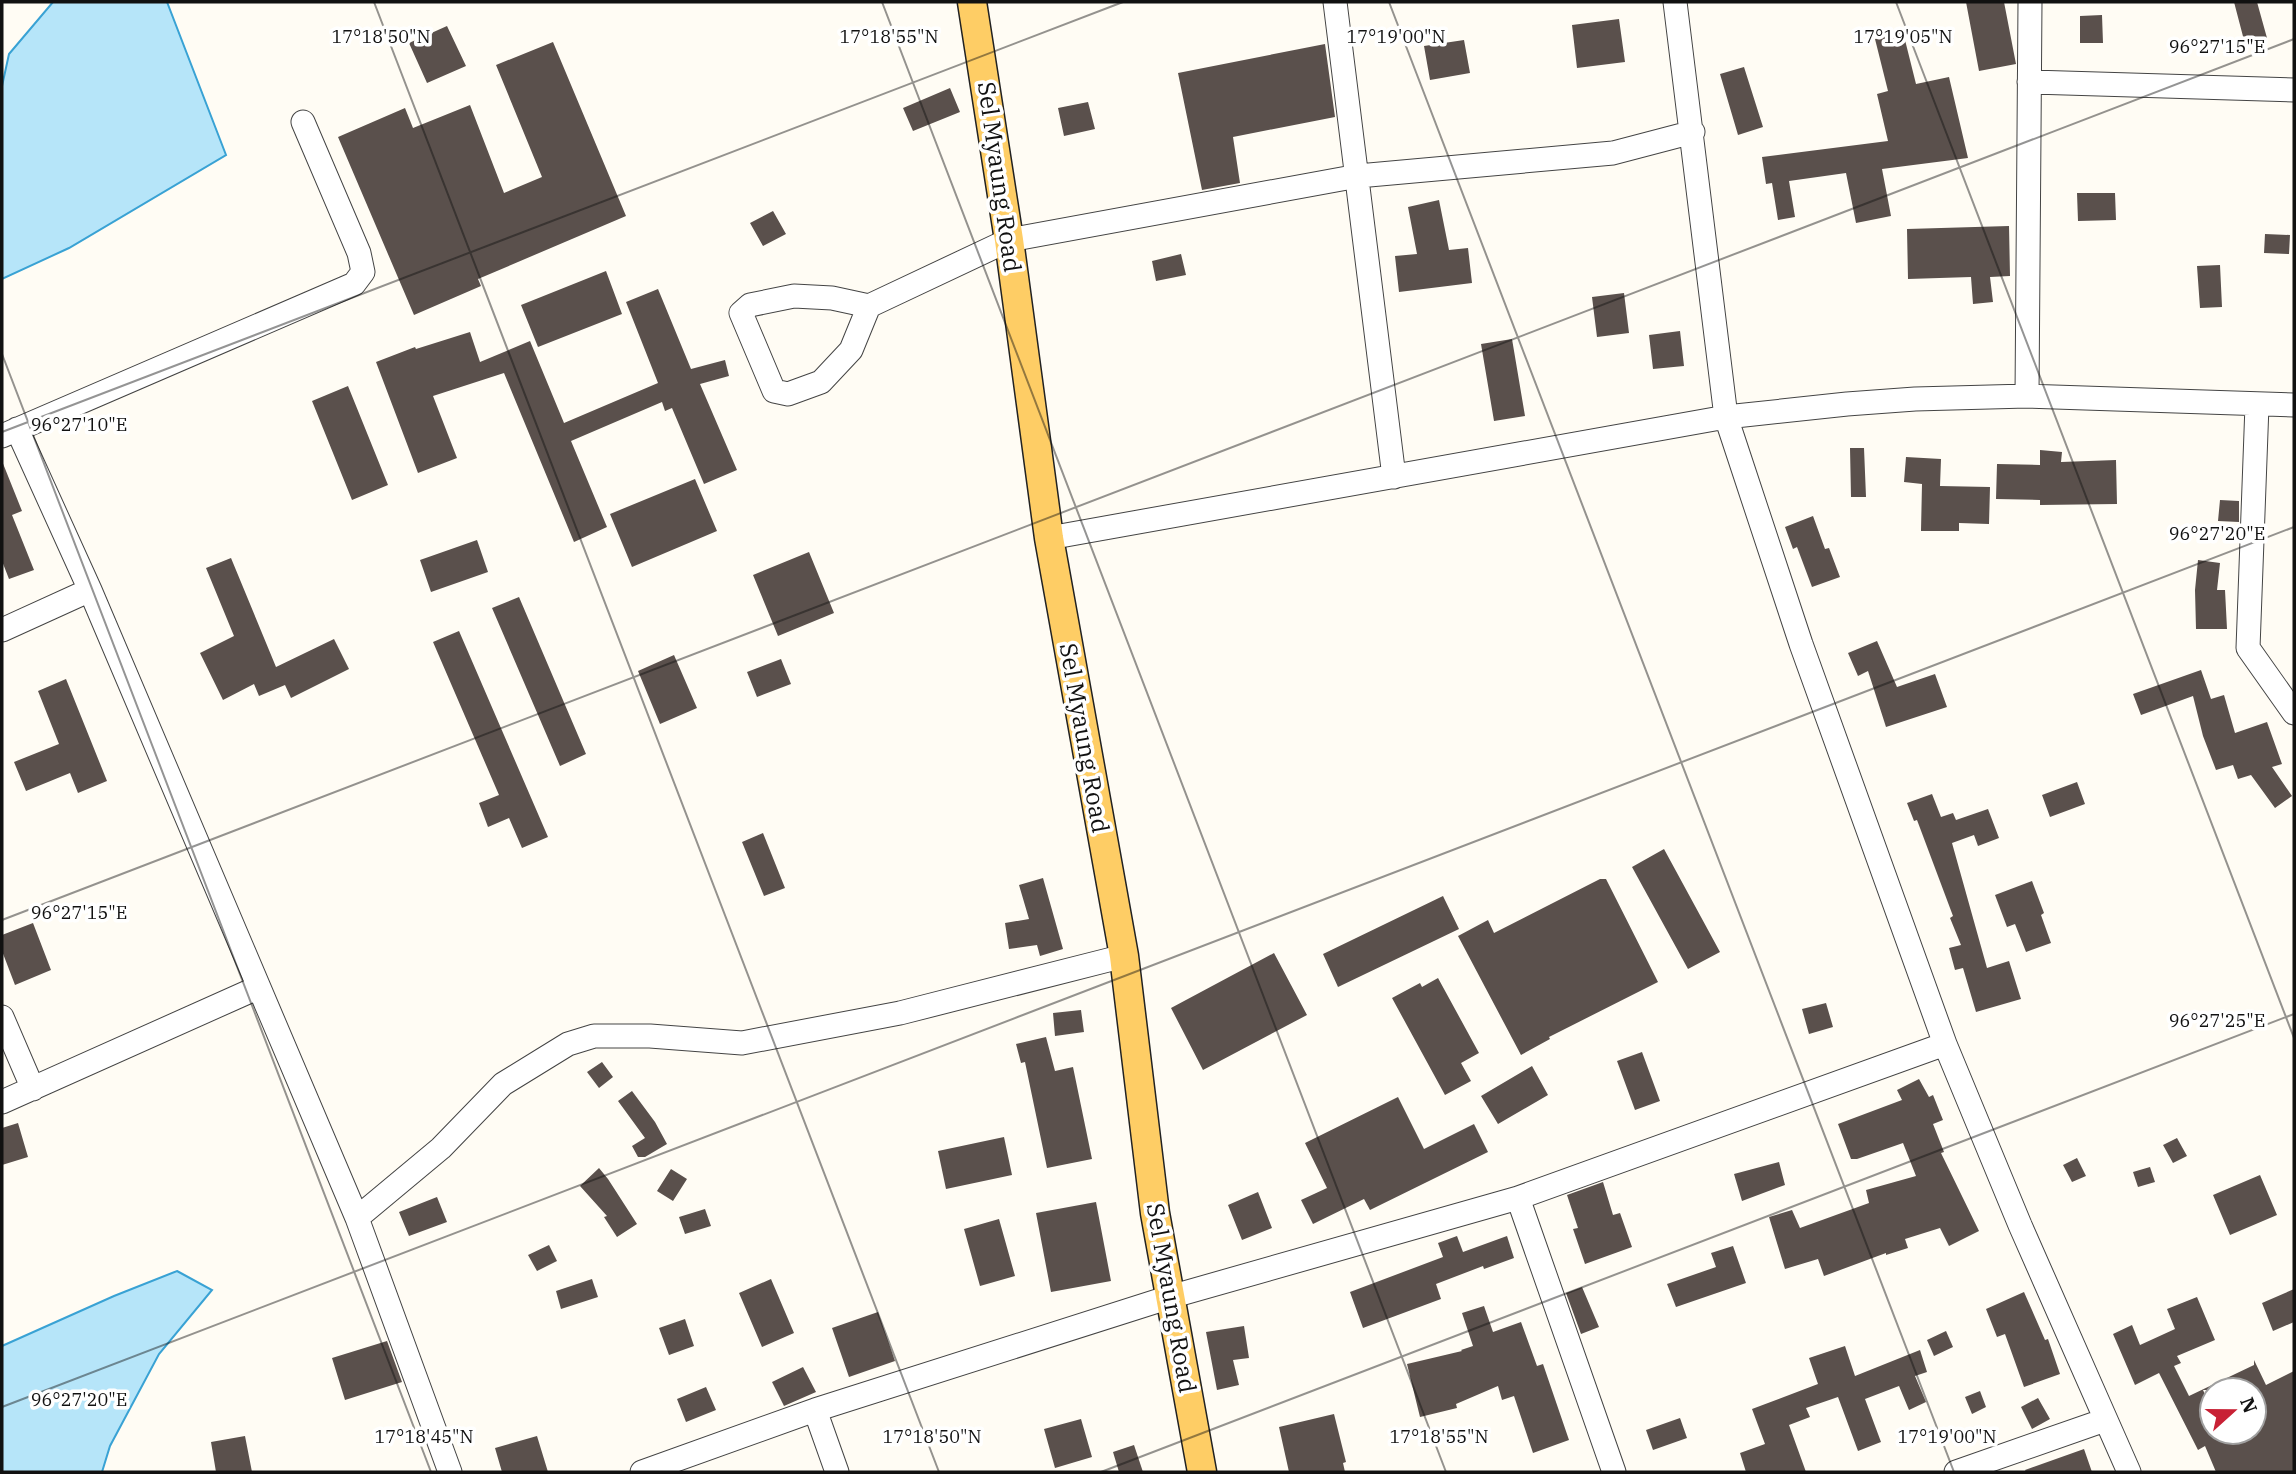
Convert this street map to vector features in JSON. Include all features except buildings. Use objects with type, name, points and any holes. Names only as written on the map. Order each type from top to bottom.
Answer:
[{"type":"main road","name":"Sel Myaung Road","points":[[972,2],[1009,240],[1048,538],[1124,956],[1155,1213],[1202,1472]]},
{"type":"street","points":[[1335,2],[1394,477]]},
{"type":"street","points":[[1675,2],[1726,417],[1801,644],[1945,1044],[2129,1472]]},
{"type":"street","points":[[2027,396],[2029,2]]},
{"type":"street","points":[[2029,82],[2294,90]]},
{"type":"street","points":[[303,122],[359,253],[363,272],[354,284],[10,433],[90,590],[357,1218],[450,1472]]},
{"type":"street","points":[[869,306],[851,350],[821,382],[788,394],[774,391],[741,313],[750,305],[794,296],[832,298],[869,306],[1009,240],[1358,176],[1613,153],[1693,132]]},
{"type":"street","points":[[1048,538],[1726,417],[1915,399],[2027,396],[2294,405]]},
{"type":"street","points":[[2257,405],[2248,648],[2294,713]]},
{"type":"street","points":[[2,630],[90,590]]},
{"type":"street","points":[[357,1218],[441,1148],[503,1084],[568,1044],[594,1036],[650,1036],[742,1043],[900,1013],[1124,956]]},
{"type":"street","points":[[2,1102],[257,988]]},
{"type":"street","points":[[2,1017],[33,1089]]},
{"type":"street","points":[[642,1472],[681,1466],[816,1410],[1170,1297],[1518,1198],[1945,1044]]},
{"type":"street","points":[[1518,1198],[1614,1472]]},
{"type":"street","points":[[816,1410],[837,1472]]},
{"type":"street","points":[[1956,1472],[2105,1420]]},
{"type":"water","points":[[53,2],[167,2],[226,155],[69,248],[2,279],[2,86],[9,54]]},
{"type":"water","points":[[177,1271],[212,1290],[159,1354],[110,1446],[102,1472],[2,1472],[2,1346]]}]
